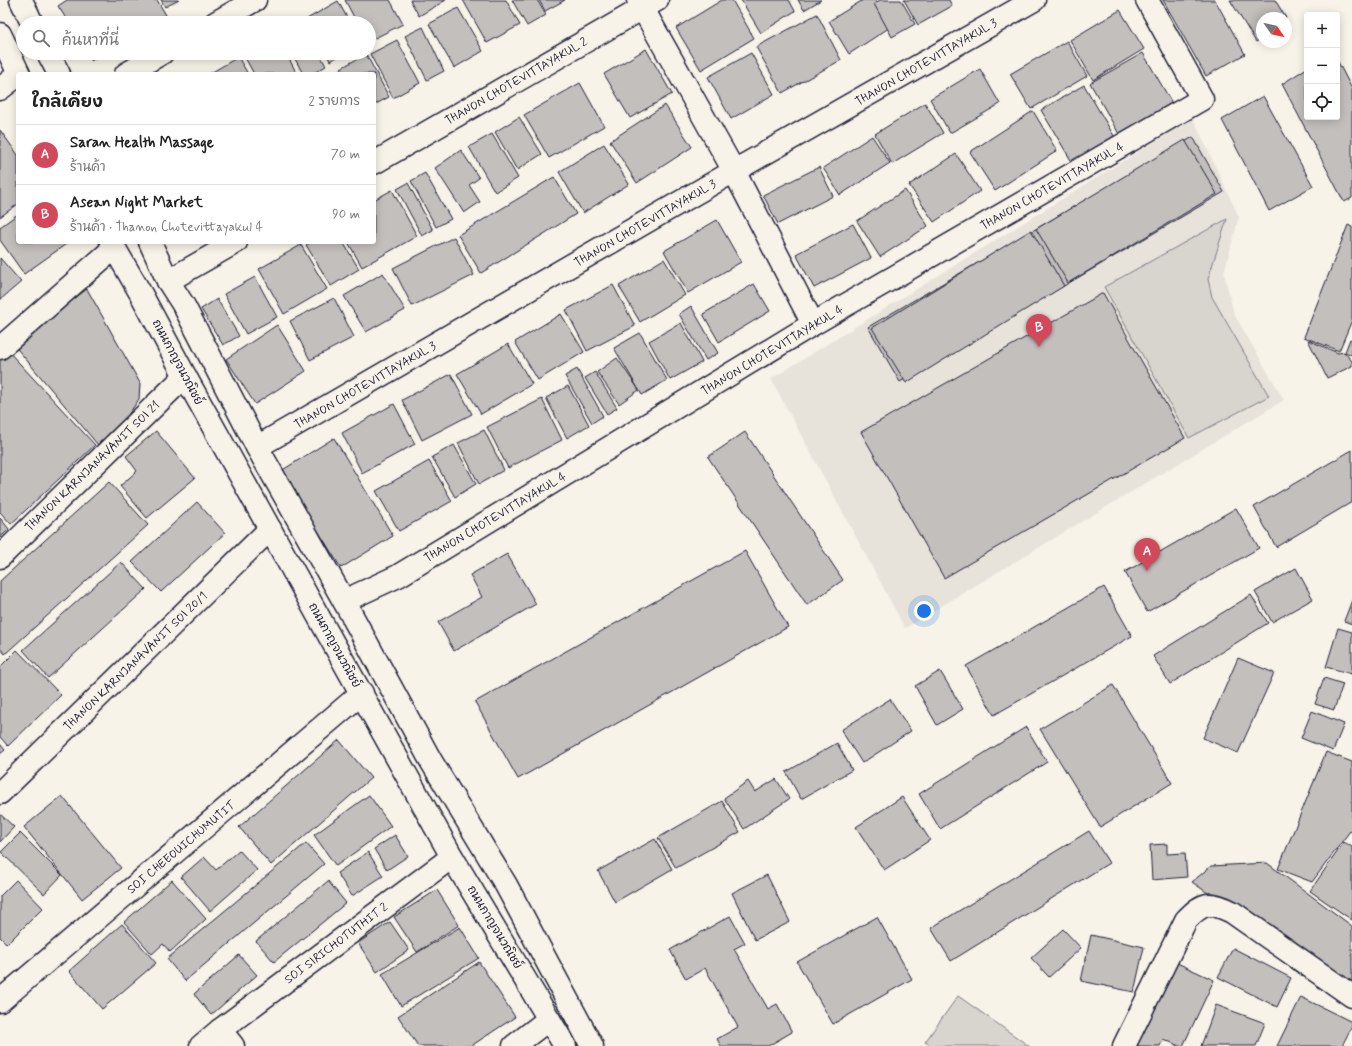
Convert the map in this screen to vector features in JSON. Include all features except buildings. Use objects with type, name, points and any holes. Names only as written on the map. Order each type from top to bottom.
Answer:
[{"type":"street","points":[[21,0],[29,16]]},
{"type":"street","points":[[227,16],[255,0]]},
{"type":"street","name":"THANON CHOTEVITTAYAKUL 3","points":[[234,465],[257,447],[734,171],[1034,0]]},
{"type":"street","name":"THANON CHOTEVITTAYAKUL 4","points":[[344,601],[398,576],[813,324],[1202,99],[1147,0]]},
{"type":"street","points":[[646,3],[813,324]]},
{"type":"street","name":"THANON CHOTEVITTAYAKUL 2","points":[[376,162],[646,3]]},
{"type":"street","points":[[0,34],[18,72]]},
{"type":"street","points":[[52,60],[58,72]]},
{"type":"street","points":[[129,72],[150,60]]},
{"type":"street","points":[[0,89],[16,76]]},
{"type":"street","points":[[151,244],[168,281],[184,306],[257,447],[344,601],[431,761],[506,885],[592,1046]]},
{"type":"street","points":[[141,294],[168,281],[233,244]]},
{"type":"street","points":[[0,348],[112,245]]},
{"type":"street","name":"ถนนกาญจนวณิชย์","points":[[112,245],[141,294],[234,465],[452,857],[565,1046]]},
{"type":"street","name":"THANON KARNJANAVANIT SOI 21","points":[[0,556],[185,376]]},
{"type":"street","name":"THANON KARNJANAVANIT SOI 20/1","points":[[0,792],[270,529]]},
{"type":"street","name":"SOI CHEEOUICHUMUTIT","points":[[0,1001],[362,693]]},
{"type":"street","name":"SOI SIRICHOTUTHIT 2","points":[[201,1046],[227,1038],[452,857]]},
{"type":"street","points":[[1124,1046],[1186,920],[1192,913],[1205,905],[1216,905],[1232,912],[1352,996]]},
{"type":"street","points":[[514,1046],[550,1019]]},
{"type":"shaded area","points":[[1193,118],[1239,217],[1224,273],[1234,314],[1284,400],[905,628],[771,379]]},
{"type":"shaded area","points":[[1227,219],[1208,279],[1212,297],[1269,396],[1189,438],[1104,287]]},
{"type":"shaded area","points":[[958,996],[1029,1046],[932,1046],[925,1042]]},
{"type":"place","name":"Asean Night Market","points":[[1039,347]]},
{"type":"place","name":"Saran Health Massage","points":[[1147,571]]}]
